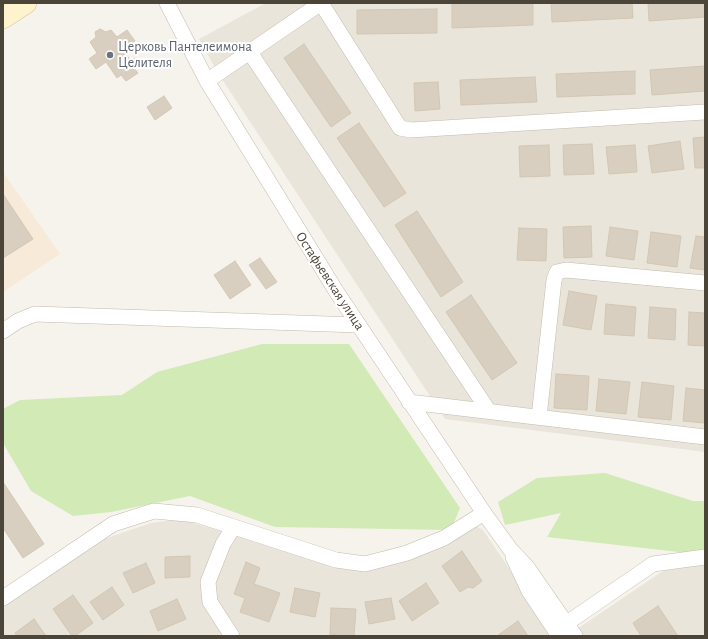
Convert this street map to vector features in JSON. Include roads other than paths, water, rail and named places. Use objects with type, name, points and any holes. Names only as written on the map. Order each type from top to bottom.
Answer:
[{"type":"street","points":[[3,18],[26,3]]},
{"type":"street","name":"Остафьевская улица","points":[[167,3],[207,81],[245,146],[358,325],[484,513],[510,549],[528,567],[557,632],[576,636]]},
{"type":"street","points":[[207,81],[321,3],[400,128],[410,130],[705,112]]},
{"type":"street","points":[[249,51],[488,410]]},
{"type":"street","points":[[540,417],[554,280],[557,272],[566,270],[705,283]]},
{"type":"street","points":[[3,331],[18,321],[35,314],[358,325]]},
{"type":"street","points":[[409,402],[488,410],[705,437]]},
{"type":"street","points":[[3,598],[113,524],[154,511],[197,515],[232,528],[336,560],[365,564],[407,553],[444,538],[484,513]]},
{"type":"street","points":[[232,528],[223,544],[208,582],[210,602],[232,636]]},
{"type":"street","points":[[557,632],[653,564],[705,557]]},
{"type":"place","name":"Церковь Пантелеимона Целителя","points":[[110,55]]}]
